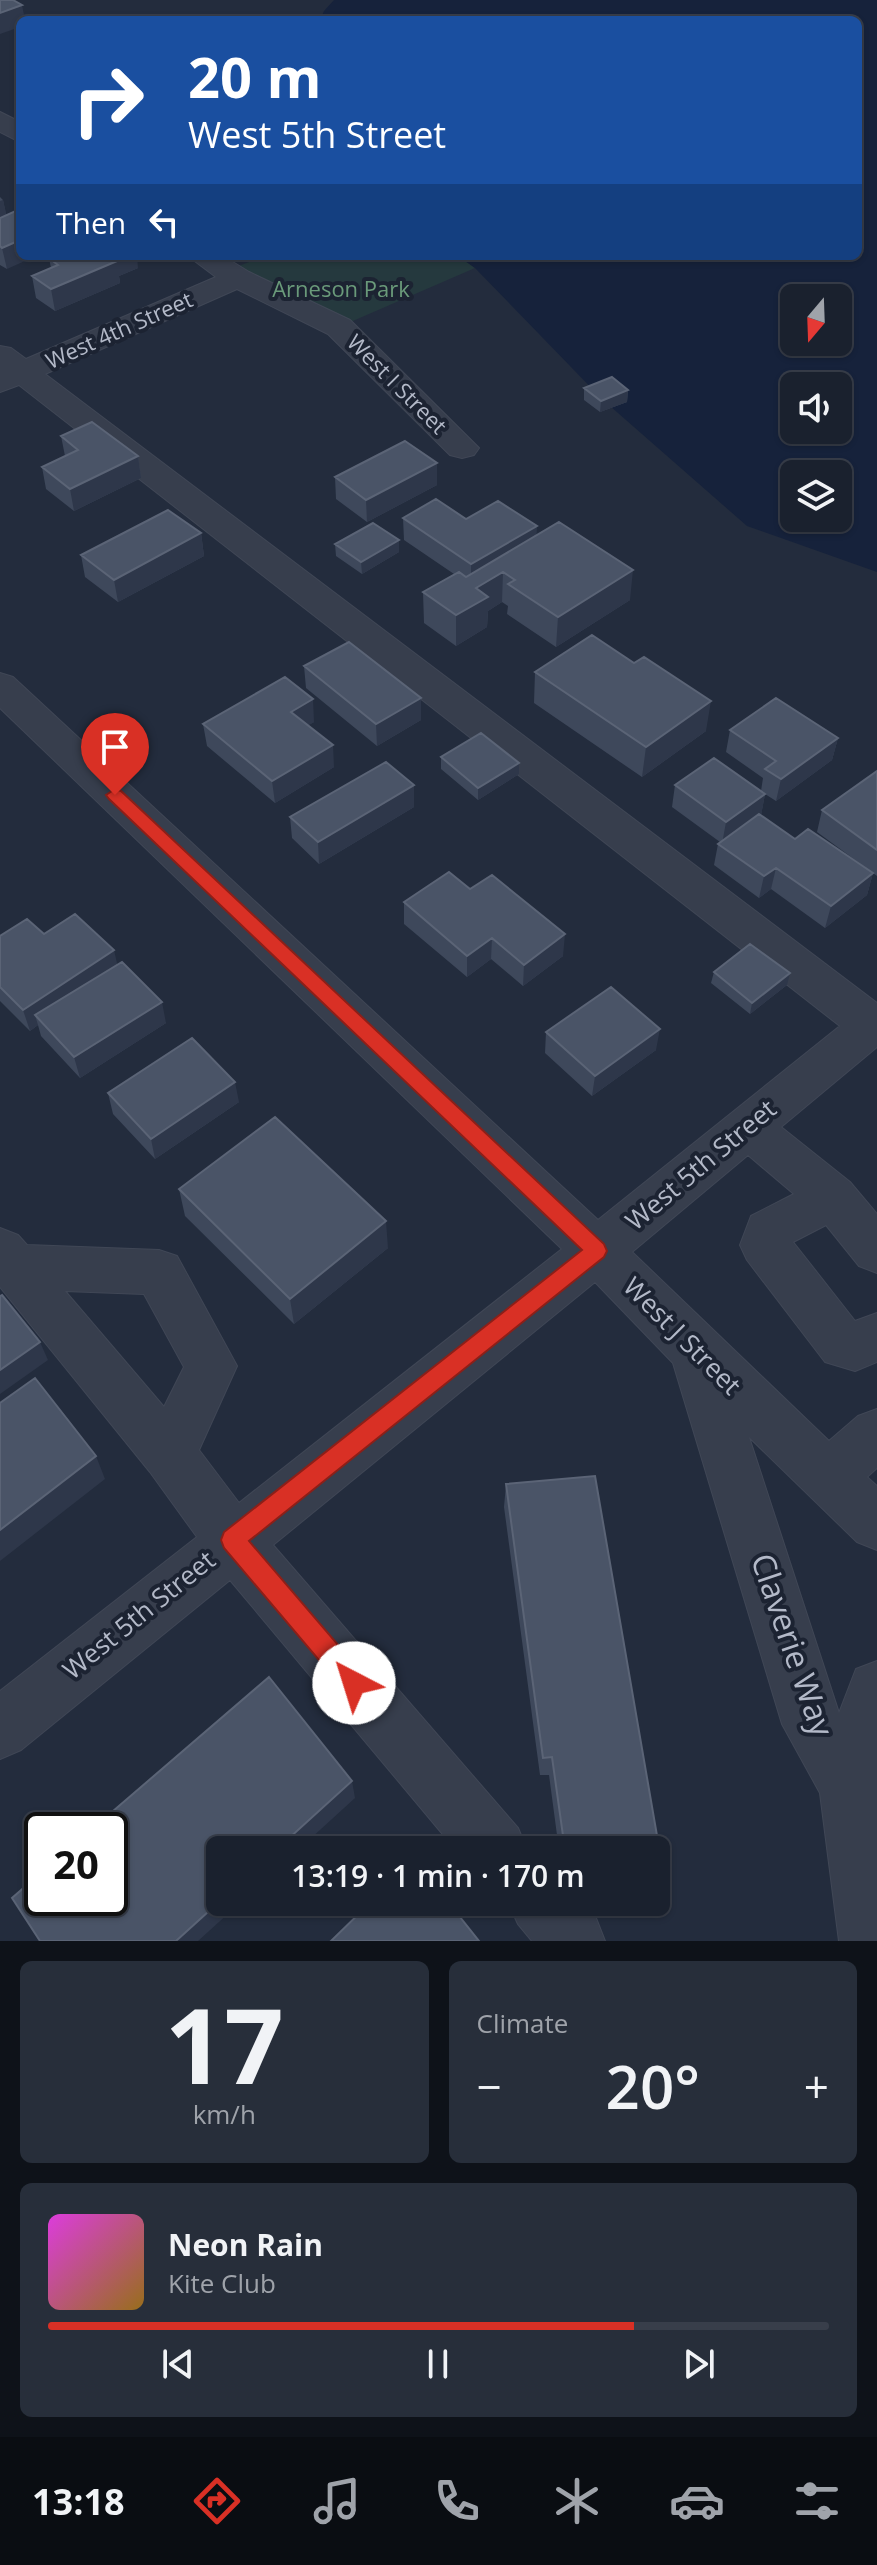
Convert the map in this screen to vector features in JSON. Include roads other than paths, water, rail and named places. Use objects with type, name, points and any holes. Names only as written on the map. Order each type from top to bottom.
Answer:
[{"type":"street","name":"West I Street","points":[[209,260],[238,278],[339,327],[462,448]]},
{"type":"street","name":"West 4th Street","points":[[7,370],[238,278]]},
{"type":"street","points":[[7,370],[874,1023]]},
{"type":"street","name":"West J Street","points":[[0,686],[597,1251],[695,1350],[877,1523]]},
{"type":"street","name":"West 5th Street","points":[[0,1729],[597,1251],[874,1023]]},
{"type":"street","points":[[746,1126],[833,1197],[877,1251]]},
{"type":"street","points":[[833,1197],[768,1231],[765,1245],[843,1345],[855,1347],[877,1336]]},
{"type":"street","points":[[6,1258],[159,1272],[211,1366],[169,1454]]},
{"type":"street","points":[[6,1258],[169,1454],[233,1540],[484,1836]]},
{"type":"street","name":"Claverie Way","points":[[695,1350],[812,1724],[849,1785],[871,1941]]},
{"type":"street","points":[[828,1476],[877,1434]]},
{"type":"street","points":[[849,1785],[856,1748],[877,1690]]},
{"type":"street","points":[[552,1916],[573,1941]]},
{"type":"water","points":[[334,0],[877,0],[877,572],[747,526],[602,399],[464,260],[862,260],[862,16],[322,16]]},
{"type":"park label","name":"Arneson Park","points":[[341,289]]}]
